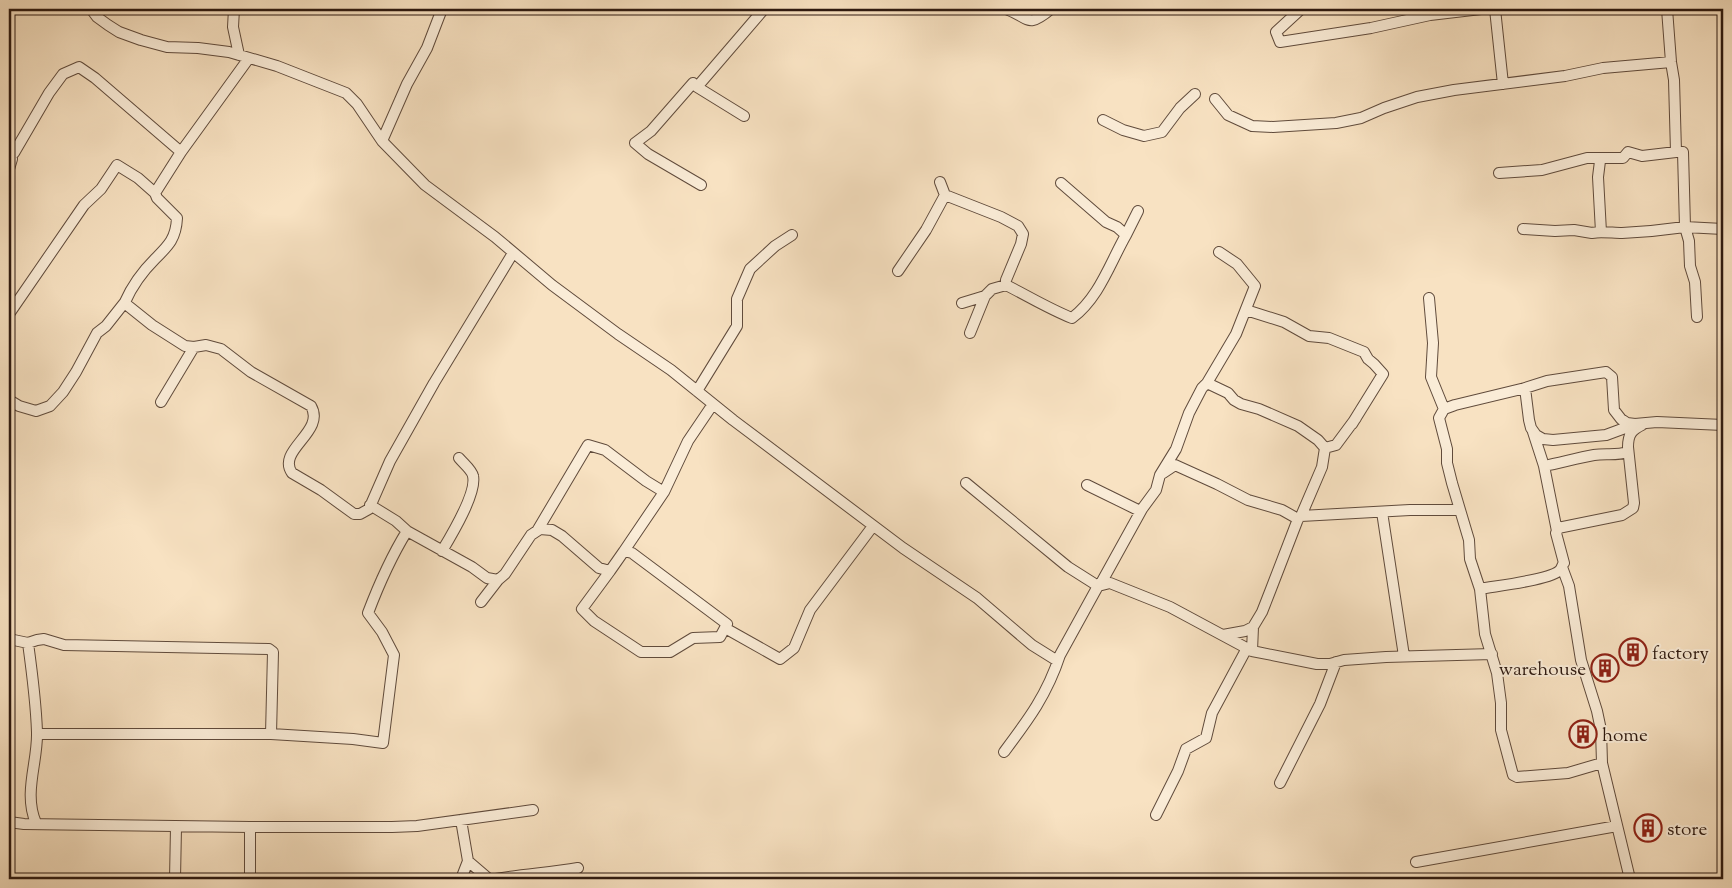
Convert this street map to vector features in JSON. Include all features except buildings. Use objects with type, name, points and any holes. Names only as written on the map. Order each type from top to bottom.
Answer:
[{"type":"street","points":[[91,9],[97,17],[119,32],[141,40],[167,46],[198,48],[244,57],[277,66],[346,93],[357,104],[382,141],[425,185],[567,296],[670,370],[873,526],[977,598],[1032,645],[1056,660],[1140,512],[1156,490],[1160,474],[1176,449],[1189,413],[1202,388],[1207,383],[1236,334],[1246,310],[1255,286],[1238,264],[1219,252]]},
{"type":"street","points":[[234,9],[233,27],[244,57]]},
{"type":"street","points":[[382,141],[407,84],[427,48],[442,9]]},
{"type":"street","points":[[697,87],[764,9]]},
{"type":"street","points":[[1008,9],[1028,21],[1034,21],[1051,9]]},
{"type":"street","points":[[1301,9],[1276,32],[1280,42],[1371,28],[1430,15],[1481,9]]},
{"type":"street","points":[[1495,9],[1503,84]]},
{"type":"street","points":[[1667,9],[1674,80],[1676,152]]},
{"type":"street","points":[[155,193],[244,57]]},
{"type":"street","points":[[1215,99],[1228,116],[1252,126],[1272,127],[1336,123],[1361,118],[1417,97],[1565,76],[1603,68],[1671,62]]},
{"type":"street","points":[[9,170],[12,159],[10,154],[14,153],[49,93],[63,74],[79,67],[95,78],[181,152]]},
{"type":"street","points":[[702,186],[648,154],[635,143],[651,131],[693,83],[744,116]]},
{"type":"street","points":[[1103,120],[1122,130],[1144,136],[1162,132],[1180,108],[1195,94]]},
{"type":"street","points":[[1499,173],[1542,170],[1587,158],[1623,158],[1628,152],[1642,156],[1683,152],[1685,227],[1689,241],[1690,266],[1696,282],[1697,317]]},
{"type":"street","points":[[1523,230],[1601,232],[1598,177],[1600,161],[1598,158]]},
{"type":"street","points":[[9,314],[84,205],[100,189],[117,165],[138,178],[155,193],[177,218],[171,241],[164,252],[155,259],[139,278],[125,302],[106,326],[97,334],[63,392],[50,406],[36,411],[19,406],[9,400]]},
{"type":"street","points":[[940,182],[945,195],[1002,217],[1018,226],[1023,234],[1021,244],[1006,280],[1006,285]]},
{"type":"street","points":[[1061,183],[1106,222],[1117,227],[1126,235]]},
{"type":"street","points":[[898,271],[926,230],[945,195]]},
{"type":"street","points":[[970,333],[985,296],[992,289],[1006,285],[1051,310],[1072,318],[1081,312],[1105,278],[1112,260],[1138,211]]},
{"type":"street","points":[[1592,233],[1598,231],[1607,234],[1685,227],[1723,229]]},
{"type":"street","points":[[697,391],[737,326],[737,299],[750,268],[775,246],[792,236]]},
{"type":"street","points":[[125,302],[126,305],[152,325],[185,346],[206,345],[221,349],[251,372],[310,406],[314,412],[314,419],[308,432],[291,454],[288,462],[289,469],[292,473],[321,490],[354,514],[360,514],[369,509],[390,461],[434,383],[513,253]]},
{"type":"street","points":[[962,303],[985,296]]},
{"type":"street","points":[[1429,298],[1433,342],[1431,377],[1444,409]]},
{"type":"street","points":[[1246,310],[1284,322],[1309,336],[1329,338],[1364,352],[1368,359],[1383,374],[1354,421],[1336,445],[1324,448]]},
{"type":"street","points":[[161,402],[194,347]]},
{"type":"street","points":[[1602,762],[1568,773],[1517,777],[1513,775],[1501,730],[1498,673],[1485,634],[1480,589],[1470,559],[1469,540],[1447,463],[1447,449],[1439,418],[1444,409],[1454,405],[1546,381],[1606,372],[1612,377],[1614,410],[1627,423],[1657,422],[1723,425]]},
{"type":"street","points":[[1156,815],[1178,771],[1186,749],[1206,738],[1212,713],[1249,649],[1253,626],[1262,612],[1299,517],[1322,467],[1324,448],[1318,440],[1298,426],[1259,409],[1241,404],[1228,393],[1207,383]]},
{"type":"street","points":[[1525,388],[1529,420],[1536,435],[1543,439],[1554,440],[1606,435],[1640,424]]},
{"type":"street","points":[[624,551],[632,553],[727,624],[720,637],[693,638],[670,652],[640,652],[594,621],[582,609],[664,492],[688,441],[713,404]]},
{"type":"street","points":[[1557,531],[1558,528],[1562,527],[1622,515],[1633,508],[1628,438],[1632,430],[1640,424]]},
{"type":"street","points":[[1480,589],[1554,574],[1564,563],[1544,466],[1533,429]]},
{"type":"street","points":[[536,531],[588,445],[605,450],[664,492]]},
{"type":"street","points":[[1544,466],[1595,455],[1608,454],[1615,456],[1628,452]]},
{"type":"street","points":[[442,552],[463,512],[474,485],[473,474],[459,458]]},
{"type":"street","points":[[1160,474],[1175,465],[1248,500],[1299,517],[1459,510]]},
{"type":"street","points":[[966,483],[1068,567],[1099,586],[1110,583],[1170,607],[1249,649],[1317,664],[1404,656],[1492,654]]},
{"type":"street","points":[[1087,485],[1140,512]]},
{"type":"street","points":[[370,505],[396,521],[407,531],[442,552],[487,578],[498,580]]},
{"type":"street","points":[[1382,512],[1404,656]]},
{"type":"street","points":[[725,628],[780,659],[794,648],[810,610],[873,526]]},
{"type":"street","points":[[481,602],[510,568],[531,535],[540,529],[552,530],[562,536],[599,568],[610,571]]},
{"type":"street","points":[[37,734],[272,734],[353,739],[384,743],[394,655],[382,632],[368,613],[388,564],[407,531]]},
{"type":"street","points":[[1562,567],[1569,586],[1581,660],[1597,711],[1601,730],[1602,762],[1630,879]]},
{"type":"street","points":[[1223,635],[1245,631],[1253,626]]},
{"type":"street","points":[[9,639],[28,643],[44,639],[64,645],[269,649],[273,652],[272,734]]},
{"type":"street","points":[[28,643],[37,734],[31,800],[31,812],[36,823]]},
{"type":"street","points":[[1004,752],[1034,713],[1054,673],[1060,655]]},
{"type":"street","points":[[1280,783],[1320,704],[1336,662]]},
{"type":"street","points":[[9,822],[24,824],[176,827],[392,827],[533,810]]},
{"type":"street","points":[[461,820],[468,861],[461,879]]},
{"type":"street","points":[[1416,862],[1617,826]]},
{"type":"street","points":[[175,879],[176,827]]},
{"type":"street","points":[[250,827],[250,879]]},
{"type":"street","points":[[468,861],[489,879]]},
{"type":"street","points":[[496,879],[578,868]]},
{"type":"place","name":"factory","points":[[1633,652]]},
{"type":"place","name":"warehouse","points":[[1605,668]]},
{"type":"place","name":"home","points":[[1583,734]]},
{"type":"place","name":"store","points":[[1648,828]]}]
